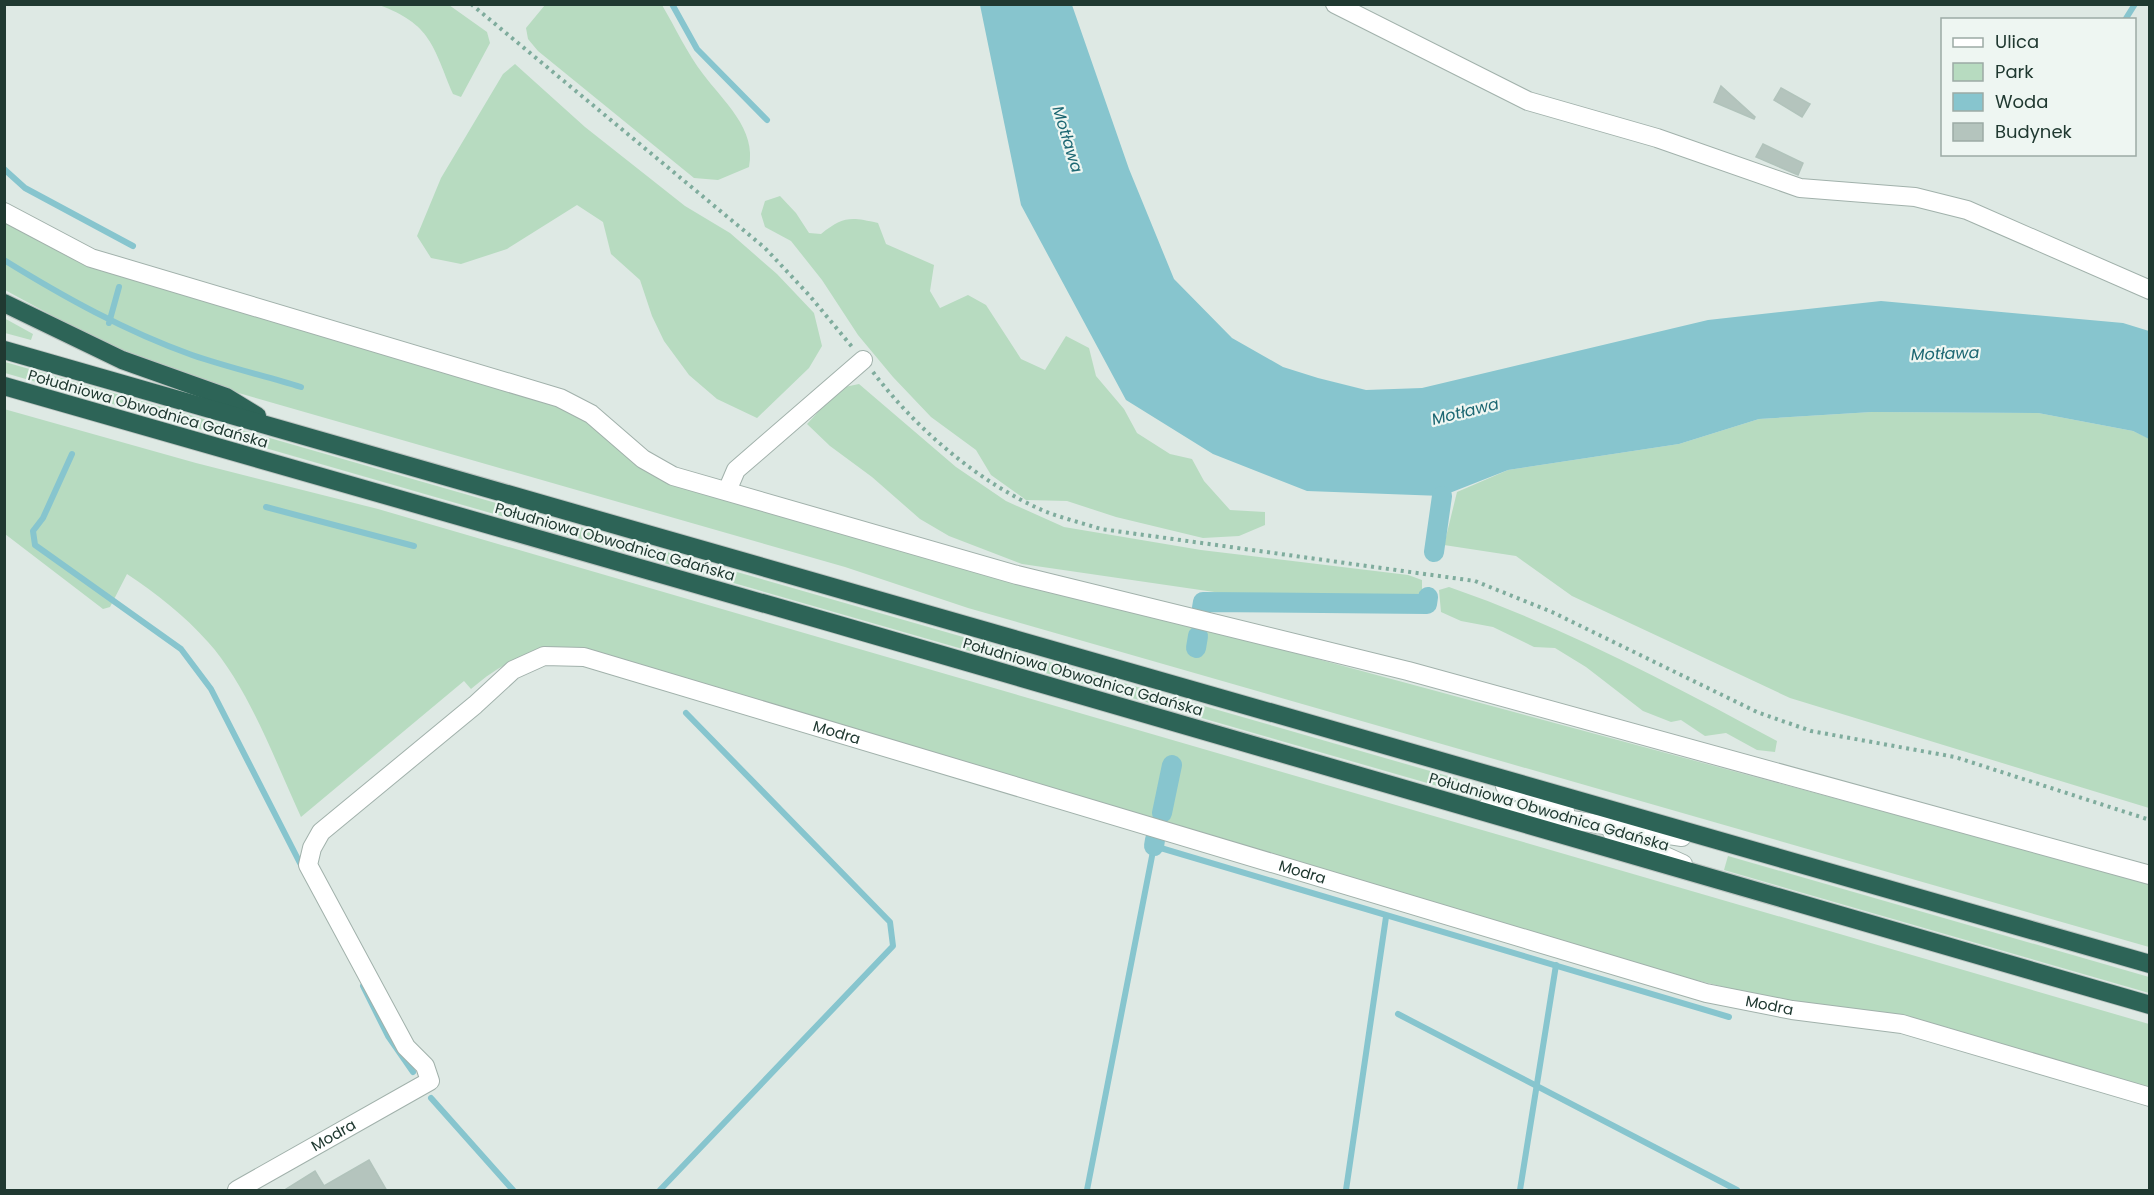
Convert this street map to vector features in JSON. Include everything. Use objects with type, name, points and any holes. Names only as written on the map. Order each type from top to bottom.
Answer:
[{"type":"highway","points":[[4,303],[122,360],[226,397],[279,429]]},
{"type":"highway","name":"Południowa Obwodnica Gdańska","points":[[4,350],[2150,964]]},
{"type":"highway","name":"Południowa Obwodnica Gdańska","points":[[4,386],[2150,1005]]},
{"type":"street","points":[[1335,4],[1528,101],[1591,121],[1657,138],[1800,189],[1915,197],[1967,210],[2150,290]]},
{"type":"street","points":[[4,212],[92,258],[560,398],[591,414],[643,459],[673,476],[1017,575],[1408,671],[2150,875]]},
{"type":"street","points":[[727,491],[736,470],[863,360]]},
{"type":"street","name":"Modra","points":[[237,1191],[430,1081],[425,1066],[406,1047],[308,865],[312,848],[321,832],[475,705],[513,670],[544,656],[584,657],[1706,993],[1792,1010],[1902,1024],[2150,1097]]},
{"type":"street","points":[[1461,768],[1589,821],[1720,881]]},
{"type":"street","points":[[1451,802],[1589,821],[1731,845]]},
{"type":"path","points":[[471,4],[765,248],[809,295],[887,392],[920,426],[990,481],[1044,511],[1101,529],[1475,581],[1552,612],[1757,712],[1800,728],[1955,757],[2150,820]]},
{"type":"green space","points":[[379,5],[449,5],[487,32],[490,43],[461,97],[453,94],[435,50],[420,29],[410,20]]},
{"type":"green space","points":[[545,5],[662,5],[697,66],[737,116],[748,140],[749,167],[718,180],[694,178],[538,51],[528,39],[526,28]]},
{"type":"green space","points":[[515,64],[585,127],[685,206],[730,233],[777,274],[814,313],[822,346],[809,368],[757,418],[717,399],[689,375],[664,341],[652,316],[640,280],[611,254],[603,222],[577,205],[507,249],[461,264],[431,258],[417,236],[441,178],[503,74]]},
{"type":"green space","points":[[780,196],[796,213],[809,233],[821,234],[842,221],[854,219],[878,223],[886,244],[934,265],[930,291],[940,308],[968,295],[986,305],[1021,359],[1045,370],[1066,336],[1089,348],[1096,376],[1124,409],[1137,433],[1170,454],[1192,459],[1204,481],[1230,510],[1265,512],[1265,525],[1239,536],[1203,538],[1116,517],[1067,501],[1026,500],[991,475],[976,450],[931,417],[858,335],[822,280],[791,241],[765,227],[761,214],[765,201]]},
{"type":"green space","points":[[5,219],[65,255],[112,274],[531,394],[581,416],[628,455],[1187,624],[2149,883],[2149,947],[968,608],[845,567],[228,390],[110,347],[5,290]]},
{"type":"green space","points":[[4,318],[33,334],[31,340],[5,333]]},
{"type":"green space","points":[[5,362],[1458,779],[1455,791],[5,373]]},
{"type":"green space","points":[[859,384],[956,467],[1006,501],[1064,527],[1201,550],[1408,575],[1422,580],[1422,590],[1414,599],[1400,600],[1228,594],[1022,564],[949,536],[920,519],[872,477],[830,446],[807,424],[840,388]]},
{"type":"green space","points":[[4,409],[196,463],[378,509],[2149,1024],[2149,1091],[1946,1027],[1905,1018],[1796,1004],[1683,977],[599,653],[560,652],[530,655],[503,666],[471,689],[464,681],[301,817],[260,726],[236,680],[208,642],[180,614],[127,574],[110,607],[103,609],[5,534]]},
{"type":"green space","points":[[1872,412],[2038,413],[2133,431],[2150,439],[2149,808],[1790,698],[1572,596],[1516,556],[1444,545],[1457,492],[1508,470],[1679,444],[1759,419]]},
{"type":"green space","points":[[1449,587],[1491,602],[1616,657],[1777,741],[1775,752],[1757,750],[1726,733],[1705,736],[1681,720],[1671,722],[1643,711],[1586,667],[1555,648],[1534,647],[1493,627],[1461,621],[1441,612],[1439,590]]},
{"type":"green space","points":[[1728,856],[2149,977],[2149,993],[1724,870]]},
{"type":"water","name":"Motława","points":[[980,5],[1072,5],[1129,169],[1174,279],[1232,338],[1283,367],[1366,390],[1422,388],[1708,320],[1881,301],[2123,323],[2149,331],[2149,439],[2133,431],[2038,413],[1872,412],[1759,419],[1679,444],[1508,470],[1442,496],[1307,491],[1213,454],[1126,400],[1021,205]]},
{"type":"building","points":[[1721,86],[1755,117],[1754,119],[1714,102]]},
{"type":"building","points":[[1781,88],[1810,104],[1802,117],[1774,100]]},
{"type":"building","points":[[1763,144],[1803,163],[1798,175],[1756,157]]},
{"type":"building","points":[[369,1160],[387,1191],[283,1191],[315,1171],[324,1186]]},
{"type":"waterway","points":[[672,4],[697,49],[767,120]]},
{"type":"waterway","points":[[2126,18],[2135,4]]},
{"type":"waterway","points":[[4,169],[25,188],[133,246]]},
{"type":"waterway","points":[[4,260],[72,300],[167,346],[301,387]]},
{"type":"waterway","points":[[109,323],[119,287]]},
{"type":"waterway","points":[[72,454],[43,518],[33,531],[35,545],[181,649],[211,689],[302,867]]},
{"type":"waterway","points":[[1434,552],[1442,496]]},
{"type":"waterway","points":[[266,507],[414,546]]},
{"type":"waterway","points":[[1202,608],[1203,602],[1427,604],[1428,597]]},
{"type":"waterway","points":[[1196,648],[1198,636]]},
{"type":"waterway","points":[[660,1190],[893,946],[890,922],[686,713]]},
{"type":"waterway","points":[[1162,813],[1172,765]]},
{"type":"waterway","points":[[1154,846],[1155,840]]},
{"type":"waterway","points":[[1087,1190],[1154,846],[1729,1017]]},
{"type":"waterway","points":[[1346,1190],[1386,917]]},
{"type":"waterway","points":[[1520,1190],[1556,965]]},
{"type":"waterway","points":[[363,986],[388,1036],[413,1072]]},
{"type":"waterway","points":[[1398,1014],[1737,1190]]},
{"type":"waterway","points":[[431,1098],[513,1190]]}]
